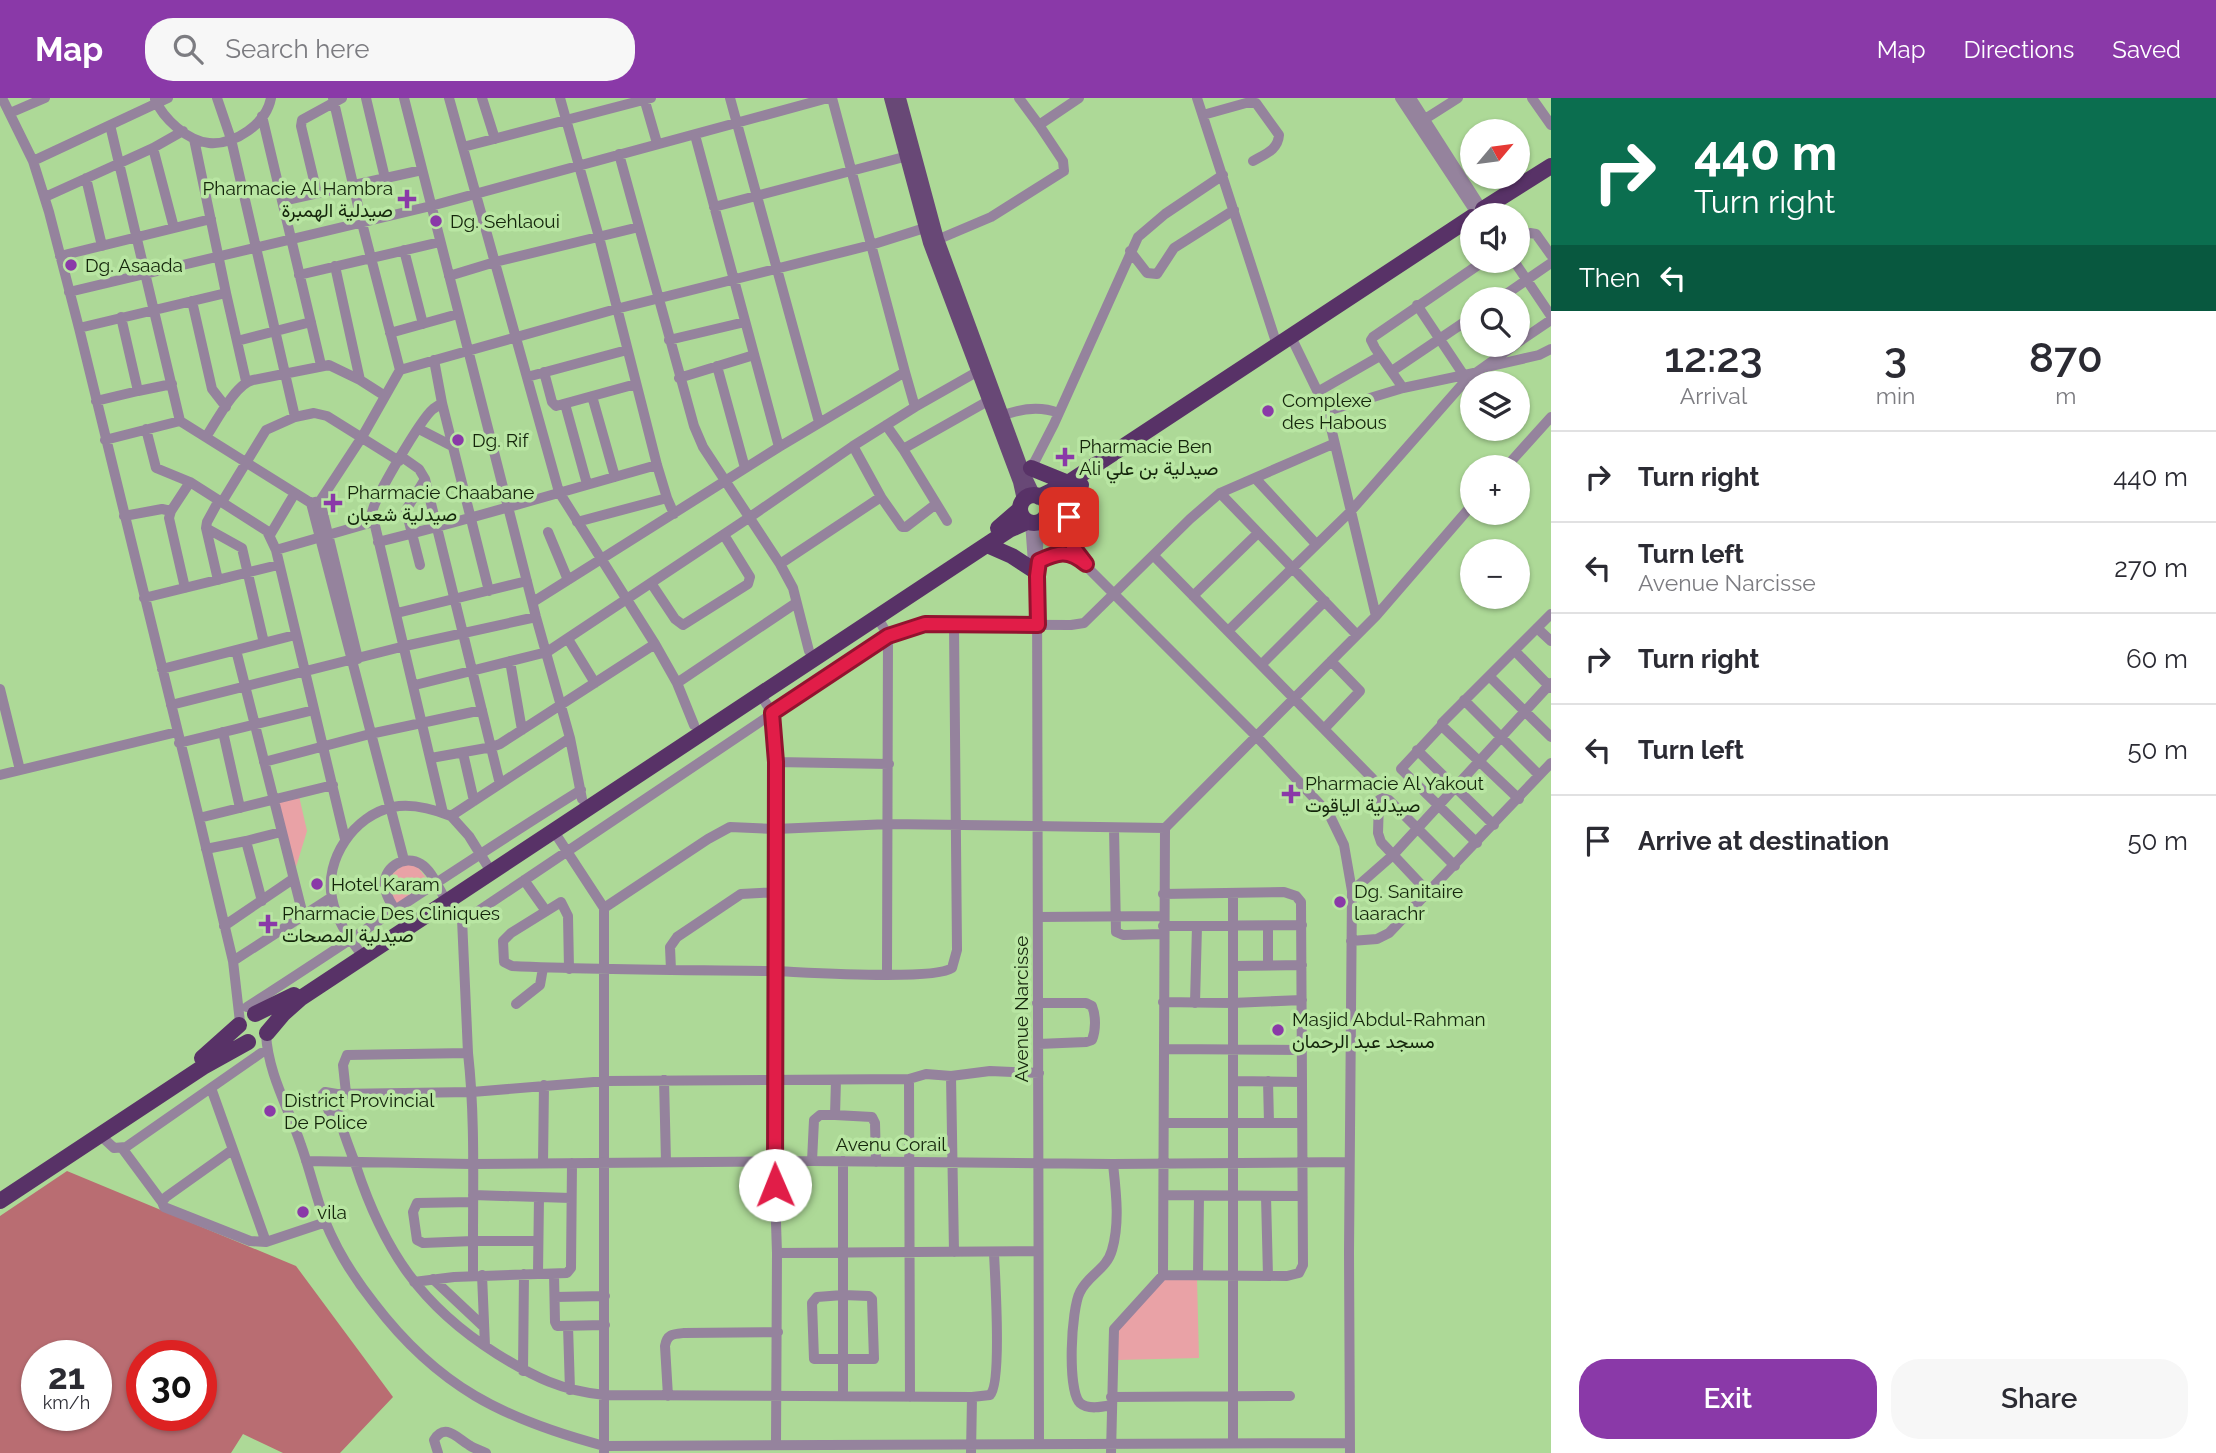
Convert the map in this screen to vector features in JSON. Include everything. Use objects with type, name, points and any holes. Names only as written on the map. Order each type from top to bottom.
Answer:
[{"type":"highway","points":[[1497,203],[1551,166]]},
{"type":"highway","points":[[1500,203],[1551,174]]},
{"type":"highway","points":[[0,1197],[100,1135],[210,1052],[247,1017],[288,999],[399,915],[553,830],[759,692],[987,545],[1277,345],[1460,227]]},
{"type":"highway","points":[[1027,470],[1075,483],[1294,343],[1460,228]]},
{"type":"highway","points":[[1074,551],[1069,517],[1075,483]]},
{"type":"highway","points":[[0,1197],[157,1093],[214,1060],[253,1046],[302,998],[484,859],[999,527],[1035,511]]},
{"type":"highway","points":[[987,545],[1037,570]]},
{"type":"highway","points":[[247,1017],[264,1019],[266,1034]]},
{"type":"highway","points":[[247,1017],[241,1036],[253,1046]]},
{"type":"main road","points":[[890,98],[904,157],[930,227]]},
{"type":"main road","points":[[900,98],[934,241],[998,416],[1019,482],[1035,511]]},
{"type":"main road","points":[[981,369],[988,401],[1027,470],[1035,511]]},
{"type":"street","points":[[10,113],[46,98]]},
{"type":"street","points":[[33,161],[110,125],[142,103],[168,98]]},
{"type":"street","points":[[217,98],[230,139],[295,417]]},
{"type":"street","points":[[156,101],[183,131],[194,139],[212,144],[242,135],[256,125],[271,98]]},
{"type":"street","points":[[366,98],[385,178]]},
{"type":"street","points":[[404,98],[536,617],[570,738],[582,795]]},
{"type":"street","points":[[449,98],[559,492],[655,644],[677,683],[694,725]]},
{"type":"street","points":[[482,98],[495,139]]},
{"type":"street","points":[[560,98],[599,237],[657,465],[674,514]]},
{"type":"street","points":[[730,98],[819,422]]},
{"type":"street","points":[[69,292],[431,206],[830,98],[915,407]]},
{"type":"street","points":[[934,241],[991,216],[1065,171],[1063,161],[1019,98]]},
{"type":"street","points":[[1040,125],[1079,98]]},
{"type":"street","points":[[1197,98],[1277,345]]},
{"type":"street","points":[[1400,98],[1471,203]]},
{"type":"street","points":[[1411,98],[1472,203]]},
{"type":"street","points":[[1425,119],[1458,98]]},
{"type":"street","points":[[1532,98],[1551,125]]},
{"type":"street","points":[[1,99],[33,161],[45,197],[172,705],[233,961],[234,977],[247,1017]]},
{"type":"street","points":[[317,193],[301,126],[302,120],[336,99],[353,185],[400,370]]},
{"type":"street","points":[[463,147],[647,99],[657,144]]},
{"type":"street","points":[[1203,116],[1247,103],[1256,103],[1279,135],[1273,150],[1253,161]]},
{"type":"street","points":[[262,116],[321,365]]},
{"type":"street","points":[[110,125],[180,421]]},
{"type":"street","points":[[45,197],[153,148],[183,131]]},
{"type":"street","points":[[695,135],[779,447]]},
{"type":"street","points":[[194,139],[246,381]]},
{"type":"street","points":[[153,148],[174,228]]},
{"type":"street","points":[[619,154],[679,378],[699,439],[789,579],[809,651]]},
{"type":"street","points":[[714,207],[904,157]]},
{"type":"street","points":[[282,201],[422,170]]},
{"type":"street","points":[[1027,470],[1058,413],[1130,251],[1144,230],[1223,174]]},
{"type":"street","points":[[86,178],[102,246]]},
{"type":"street","points":[[1130,251],[1147,273],[1157,274],[1174,248],[1234,210]]},
{"type":"street","points":[[60,256],[211,219]]},
{"type":"street","points":[[404,860],[370,734],[315,502],[362,437],[400,370],[616,309],[871,245],[930,227]]},
{"type":"street","points":[[449,276],[495,262],[639,228]]},
{"type":"street","points":[[1530,233],[1536,234],[1551,255]]},
{"type":"street","points":[[299,275],[440,242]]},
{"type":"street","points":[[404,250],[423,324]]},
{"type":"street","points":[[1517,287],[1551,263]]},
{"type":"street","points":[[335,266],[360,380]]},
{"type":"street","points":[[1403,388],[1380,356],[1373,344],[1373,337],[1466,273]]},
{"type":"street","points":[[1521,273],[1551,318],[1530,334]]},
{"type":"street","points":[[79,328],[226,293]]},
{"type":"street","points":[[192,300],[212,389],[226,407]]},
{"type":"street","points":[[1418,305],[1440,339],[1472,371]]},
{"type":"street","points":[[390,333],[458,314]]},
{"type":"street","points":[[121,317],[138,391]]},
{"type":"street","points":[[237,341],[311,322]]},
{"type":"street","points":[[669,340],[745,322]]},
{"type":"street","points":[[1392,371],[1460,325]]},
{"type":"street","points":[[1294,343],[1327,411],[1376,616]]},
{"type":"street","points":[[527,377],[627,349]]},
{"type":"street","points":[[1477,371],[1539,355],[1551,349]]},
{"type":"street","points":[[679,378],[754,355]]},
{"type":"street","points":[[1319,391],[1380,356]]},
{"type":"street","points":[[1475,371],[1496,357]]},
{"type":"street","points":[[434,360],[442,403],[489,591]]},
{"type":"street","points":[[206,437],[246,381],[329,365],[385,396]]},
{"type":"street","points":[[717,366],[745,468]]},
{"type":"street","points":[[415,685],[547,652],[853,446],[981,369]]},
{"type":"street","points":[[544,372],[552,402],[556,406],[636,384]]},
{"type":"street","points":[[533,603],[819,422],[905,372]]},
{"type":"street","points":[[1327,411],[1403,388],[1460,375]]},
{"type":"street","points":[[96,401],[172,384]]},
{"type":"street","points":[[1228,631],[1350,512],[1460,387]]},
{"type":"street","points":[[592,396],[615,477]]},
{"type":"street","points":[[903,449],[988,401]]},
{"type":"street","points":[[442,403],[432,410],[419,429],[376,498],[372,513],[415,685],[430,758],[447,815]]},
{"type":"street","points":[[565,404],[586,484]]},
{"type":"street","points":[[998,416],[1044,409],[1058,413]]},
{"type":"street","points":[[218,580],[206,528],[207,522],[266,430],[295,417],[319,412],[419,469],[425,479],[456,599],[500,784]]},
{"type":"street","points":[[1517,455],[1551,416]]},
{"type":"street","points":[[105,440],[180,421],[295,494],[315,502]]},
{"type":"street","points":[[886,425],[947,521]]},
{"type":"street","points":[[146,429],[156,468],[190,482],[270,535],[276,550],[345,839]]},
{"type":"street","points":[[419,429],[454,447]]},
{"type":"street","points":[[399,915],[387,895],[384,881],[387,873],[404,860],[421,863],[455,914],[462,919],[468,918],[888,636],[925,624],[1084,623],[1190,519],[1220,494],[1333,444]]},
{"type":"street","points":[[853,446],[881,497],[902,527],[906,527],[936,504]]},
{"type":"street","points":[[378,542],[471,519],[657,465]]},
{"type":"street","points":[[1255,478],[1316,544]]},
{"type":"street","points":[[420,565],[406,510],[425,479]]},
{"type":"street","points":[[185,588],[169,518],[170,511],[190,482]]},
{"type":"street","points":[[270,535],[295,494]]},
{"type":"street","points":[[1220,494],[1357,635]]},
{"type":"street","points":[[780,564],[881,497]]},
{"type":"street","points":[[577,522],[667,498]]},
{"type":"street","points":[[124,516],[162,509],[170,511]]},
{"type":"street","points":[[266,1034],[271,1066],[326,1222],[346,1262],[366,1293],[400,1336],[458,1386],[540,1427],[604,1449],[757,1449],[776,1445],[849,1449],[971,1448],[1039,1443],[1111,1449],[1233,1443],[1298,1448],[1350,1448],[1352,891],[1344,845],[1329,814],[1074,551],[1058,540],[1035,511]]},
{"type":"street","name":"Avenue Narcisse","points":[[1035,511],[1038,625],[1039,1443]]},
{"type":"street","points":[[1111,1449],[1114,1329],[1163,1275],[1165,828],[1376,616],[1460,519]]},
{"type":"street","points":[[276,550],[373,522]]},
{"type":"street","points":[[206,528],[242,548],[264,643]]},
{"type":"street","points":[[548,532],[568,580]]},
{"type":"street","points":[[1193,596],[1258,533]]},
{"type":"street","points":[[651,583],[678,622],[683,625],[748,584],[750,577],[724,535]]},
{"type":"street","points":[[1037,570],[1060,553],[1074,551]]},
{"type":"street","points":[[1154,556],[1373,779]]},
{"type":"street","points":[[144,598],[278,565]]},
{"type":"street","points":[[397,613],[527,581]]},
{"type":"street","points":[[1261,665],[1325,601]]},
{"type":"street","points":[[677,683],[796,603]]},
{"type":"street","points":[[1477,843],[1401,769],[1464,700],[1551,614]]},
{"type":"street","points":[[877,616],[888,636],[887,974]]},
{"type":"street","points":[[172,705],[405,646],[536,617]]},
{"type":"street","points":[[569,969],[567,909],[561,902],[511,933],[503,941],[503,957],[507,965],[543,968],[569,969],[603,970],[776,971],[887,974],[943,973],[952,968],[957,950],[954,625]]},
{"type":"street","points":[[1537,628],[1551,641]]},
{"type":"street","points":[[162,670],[295,635]]},
{"type":"street","points":[[568,639],[595,683]]},
{"type":"street","points":[[430,758],[492,747],[655,644]]},
{"type":"street","points":[[236,650],[303,915]]},
{"type":"street","points":[[1352,891],[1393,855],[1550,686],[1515,651]]},
{"type":"street","points":[[510,661],[522,730]]},
{"type":"street","points":[[1324,729],[1360,691],[1331,661]]},
{"type":"street","points":[[1490,677],[1551,737]]},
{"type":"street","points":[[0,689],[20,770]]},
{"type":"street","points":[[759,692],[772,713],[776,762],[776,1445]]},
{"type":"street","points":[[1464,700],[1539,775]]},
{"type":"street","points":[[0,775],[178,737],[223,732],[314,710]]},
{"type":"street","points":[[264,762],[370,734],[482,710]]},
{"type":"street","points":[[1442,725],[1519,799]]},
{"type":"street","points":[[223,732],[240,808]]},
{"type":"street","points":[[447,815],[474,801],[570,738]]},
{"type":"street","points":[[1417,750],[1494,825]]},
{"type":"street","points":[[463,753],[474,801]]},
{"type":"street","points":[[776,762],[889,764]]},
{"type":"street","points":[[1351,941],[1377,939],[1389,933],[1551,763]]},
{"type":"street","points":[[199,818],[333,785]]},
{"type":"street","points":[[1429,893],[1378,837],[1379,800],[1389,800],[1455,866]]},
{"type":"street","points":[[355,946],[341,925],[332,897],[331,876],[345,839],[367,819],[391,807],[422,807],[447,815],[469,836],[484,859]]},
{"type":"street","points":[[604,908],[730,827],[776,829],[889,824],[1165,828]]},
{"type":"street","points":[[1114,828],[1115,929],[1119,935],[1163,925]]},
{"type":"street","points":[[553,830],[604,908],[604,1449]]},
{"type":"street","points":[[206,849],[281,832]]},
{"type":"street","points":[[246,841],[262,901]]},
{"type":"street","points":[[225,926],[293,879]]},
{"type":"street","points":[[524,880],[546,911]]},
{"type":"street","points":[[671,970],[670,947],[677,937],[741,894],[776,892]]},
{"type":"street","points":[[1163,894],[1291,893],[1301,902],[1302,925],[1301,1269],[1293,1275],[1163,1275]]},
{"type":"street","points":[[1233,894],[1233,1443]]},
{"type":"street","points":[[233,961],[332,897]]},
{"type":"street","points":[[1038,917],[1115,916],[1163,925],[1302,925]]},
{"type":"street","points":[[462,919],[472,1092],[473,1241],[485,1346]]},
{"type":"street","points":[[1195,1003],[1197,926]]},
{"type":"street","points":[[1268,926],[1268,965]]},
{"type":"street","points":[[1233,966],[1302,965]]},
{"type":"street","points":[[516,1004],[540,985],[543,968]]},
{"type":"street","points":[[234,977],[247,1017]]},
{"type":"street","points":[[1163,1002],[1302,1000]]},
{"type":"street","points":[[1037,1003],[1086,1003],[1094,1012],[1095,1034],[1093,1040],[1086,1042],[1038,1044]]},
{"type":"street","points":[[122,1148],[211,1088],[253,1046],[271,1066]]},
{"type":"street","points":[[1164,1049],[1302,1050]]},
{"type":"street","points":[[468,1053],[347,1055],[343,1065],[341,1124],[364,1191],[383,1235],[432,1304],[469,1336],[523,1371],[570,1390],[605,1395],[668,1396],[990,1395],[995,1391],[997,1362],[994,1253]]},
{"type":"street","points":[[342,1093],[472,1092],[544,1085],[664,1080],[909,1079],[926,1074],[951,1076],[990,1071],[1038,1073]]},
{"type":"street","points":[[951,1076],[954,1252]]},
{"type":"street","points":[[909,1079],[910,1397]]},
{"type":"street","points":[[664,1080],[666,1163]]},
{"type":"street","points":[[835,1115],[836,1080]]},
{"type":"street","points":[[1233,1081],[1302,1082]]},
{"type":"street","points":[[1268,1082],[1269,1123]]},
{"type":"street","points":[[543,1163],[544,1085]]},
{"type":"street","points":[[211,1088],[266,1242]]},
{"type":"street","points":[[812,1161],[814,1120],[820,1115],[872,1117],[875,1124],[876,1161]]},
{"type":"street","points":[[1164,1123],[1302,1123]]},
{"type":"street","points":[[100,1135],[111,1146],[122,1148],[163,1207],[238,1237],[266,1242],[326,1222]]},
{"type":"street","points":[[162,1202],[232,1150]]},
{"type":"street","name":"Avenu Corail","points":[[306,1161],[472,1164],[812,1161],[1113,1164],[1349,1162]]},
{"type":"street","points":[[843,1396],[844,1161]]},
{"type":"street","points":[[414,1282],[478,1276],[567,1273],[570,1268],[572,1163]]},
{"type":"street","points":[[1113,1164],[1116,1233],[1112,1251],[1107,1262],[1083,1285],[1072,1321],[1074,1390],[1078,1401],[1088,1407],[1111,1401],[1290,1396]]},
{"type":"street","points":[[1164,1195],[1302,1196]]},
{"type":"street","points":[[1198,1275],[1199,1196]]},
{"type":"street","points":[[1266,1196],[1268,1276]]},
{"type":"street","points":[[538,1273],[539,1197]]},
{"type":"street","points":[[538,1241],[419,1242],[415,1233],[414,1206],[420,1202],[473,1198],[571,1198]]},
{"type":"street","points":[[777,1253],[1038,1251]]},
{"type":"street","points":[[523,1371],[524,1274]]},
{"type":"street","points":[[554,1274],[557,1326],[605,1325]]},
{"type":"street","points":[[433,1279],[484,1327]]},
{"type":"street","points":[[843,1294],[869,1296],[872,1299],[875,1356],[870,1361],[814,1359],[812,1303],[817,1297],[843,1294]]},
{"type":"street","points":[[555,1297],[605,1296]]},
{"type":"street","points":[[568,1326],[570,1390]]},
{"type":"street","points":[[668,1396],[665,1346],[666,1338],[670,1335],[684,1332],[778,1332]]},
{"type":"street","points":[[971,1448],[972,1397]]},
{"type":"street","points":[[438,1453],[434,1440],[444,1431],[453,1434],[465,1449],[486,1453]]},
{"type":"shaded area","points":[[299,796],[307,831],[296,867],[276,801]]},
{"type":"shaded area","points":[[404,864],[417,866],[430,883],[396,904],[388,888],[390,876]]},
{"type":"shaded area","points":[[67,1171],[296,1266],[393,1397],[340,1453],[283,1453],[243,1434],[231,1453],[0,1453],[0,1216]]},
{"type":"shaded area","points":[[1164,1278],[1197,1278],[1199,1358],[1117,1360],[1119,1325]]},
{"type":"place","name":"Pharmacie Al Hambra صيدلية الهمبرة","points":[[407,199]]},
{"type":"place","name":"Dg. Sehlaoui","points":[[436,221]]},
{"type":"place","name":"Dg. Asaada","points":[[71,265]]},
{"type":"place","name":"Complexe des Habous","points":[[1268,411]]},
{"type":"place","name":"Dg. Rif","points":[[458,440]]},
{"type":"place","name":"Pharmacie Ben Ali صيدلية بن علي","points":[[1065,457]]},
{"type":"place","name":"Pharmacie Chaabane صيدلية شعبان","points":[[333,503]]},
{"type":"place","name":"Pharmacie Al Yakout صيدلية الياقوت","points":[[1291,794]]},
{"type":"place","name":"Hotel Karam","points":[[317,884]]},
{"type":"place","name":"Dg. Sanitaire laarachr","points":[[1340,902]]},
{"type":"place","name":"Pharmacie Des Cliniques صيدلية المصحات","points":[[268,924]]},
{"type":"place","name":"Masjid Abdul-Rahman مسجد عبد الرحمان","points":[[1278,1030]]},
{"type":"place","name":"District Provincial De Police","points":[[270,1111]]},
{"type":"place","name":"vila","points":[[303,1212]]},
{"type":"route","points":[[775,1185],[776,762],[772,713],[888,636],[913,626],[1038,625],[1039,561],[1060,553],[1076,556],[1086,564],[1073,547],[1069,517]]}]
